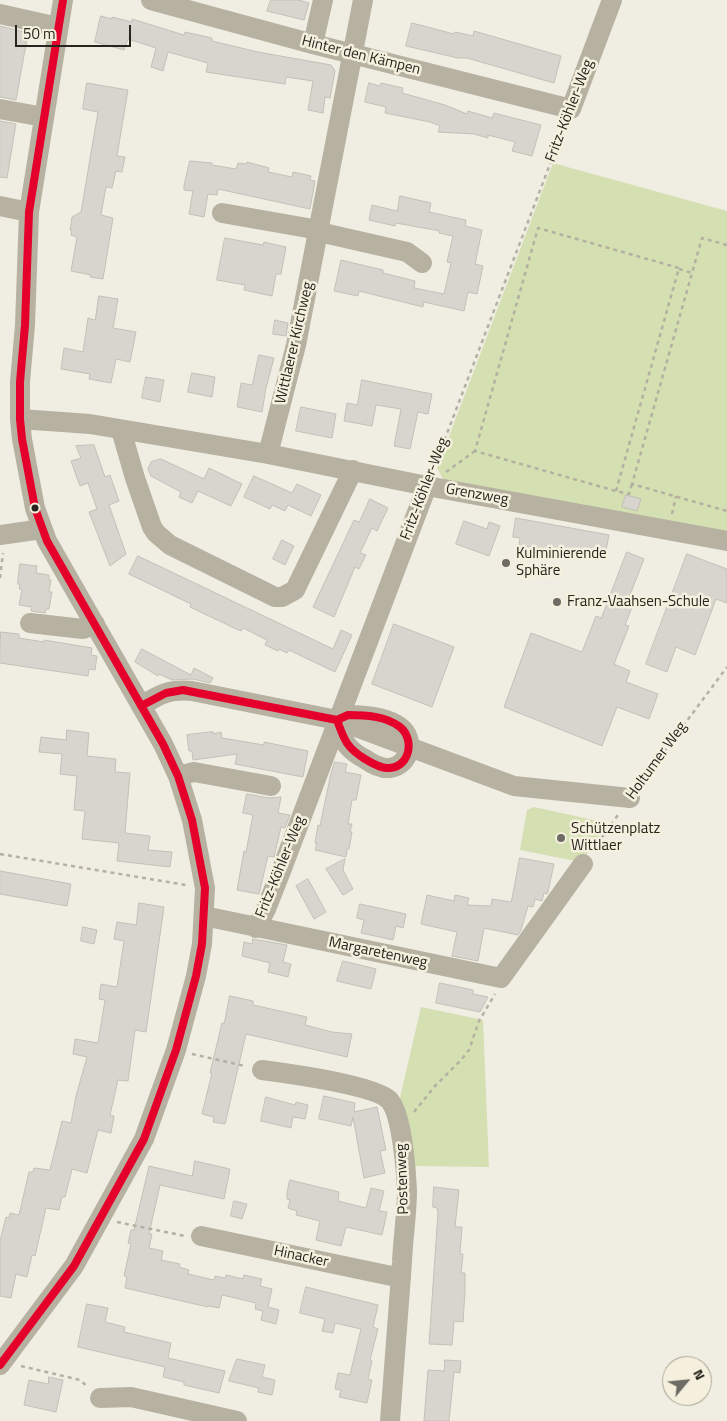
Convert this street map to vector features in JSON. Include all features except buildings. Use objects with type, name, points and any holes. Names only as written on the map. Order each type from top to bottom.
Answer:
[{"type":"street","points":[[1,1364],[74,1266],[144,1139],[176,1050],[196,976],[204,916],[205,888],[192,820],[178,776],[141,706],[47,541],[35,508],[22,439],[20,419],[29,212],[63,0]]},
{"type":"street","name":"Hinter den Kämpen","points":[[151,0],[313,44],[571,109]]},
{"type":"street","points":[[313,44],[323,0]]},
{"type":"street","name":"Wittlaerer Kirchweg","points":[[268,454],[296,345],[363,0]]},
{"type":"street","name":"Fritz-Köhler-Weg","points":[[571,109],[612,0]]},
{"type":"street","points":[[0,14],[58,27]]},
{"type":"street","points":[[0,109],[44,116]]},
{"type":"street","points":[[0,206],[29,212]]},
{"type":"street","points":[[222,213],[319,231],[407,252],[422,263]]},
{"type":"street","name":"Grenzweg","points":[[20,419],[90,424],[268,454],[427,486],[727,541]]},
{"type":"street","points":[[122,430],[135,478],[156,534],[170,545],[275,597],[282,598],[295,590],[353,470]]},
{"type":"street","name":"Fritz-Köhler-Weg","points":[[204,916],[256,928],[266,909],[427,486]]},
{"type":"street","points":[[3,535],[42,529]]},
{"type":"street","points":[[30,623],[83,629],[95,624]]},
{"type":"street","points":[[141,706],[166,692],[183,690],[335,725],[347,745],[375,766],[390,768],[402,762],[409,753],[410,746],[407,734],[400,727],[389,722],[362,715],[348,715],[335,725]]},
{"type":"street","points":[[410,746],[514,786],[630,798]]},
{"type":"street","points":[[178,776],[194,772],[271,786]]},
{"type":"street","points":[[501,978],[583,864]]},
{"type":"street","name":"Margaretenweg","points":[[256,928],[501,978]]},
{"type":"street","name":"Postenweg","points":[[262,1070],[299,1074],[358,1087],[383,1096],[390,1102],[397,1118],[402,1135],[407,1191],[390,1421]]},
{"type":"street","name":"Hinacker","points":[[201,1236],[401,1278]]},
{"type":"street","points":[[100,1398],[131,1397],[236,1421]]},
{"type":"path","name":"Fritz-Köhler-Weg","points":[[427,486],[571,109]]},
{"type":"path","points":[[427,486],[475,451],[538,228],[692,273]]},
{"type":"path","points":[[475,451],[629,494],[702,238],[727,245]]},
{"type":"path","points":[[616,491],[678,269]]},
{"type":"path","points":[[632,484],[727,511]]},
{"type":"path","points":[[0,578],[3,535]]},
{"type":"path","name":"Holtumer Weg","points":[[583,864],[727,667]]},
{"type":"path","points":[[0,854],[205,888]]},
{"type":"path","points":[[397,1118],[412,1115],[435,1086],[469,1050],[479,1021],[498,988],[501,978]]},
{"type":"path","points":[[176,1050],[262,1070]]},
{"type":"path","points":[[101,1219],[178,1236],[201,1236]]},
{"type":"path","points":[[1,1364],[80,1380],[100,1398]]},
{"type":"green space","points":[[553,163],[727,211],[727,539],[448,488],[437,468]]},
{"type":"green space","name":"Schützenplatz Wittlaer","points":[[534,807],[607,823],[608,825],[581,862],[520,850],[527,810]]},
{"type":"green space","points":[[421,1007],[483,1020],[489,1167],[413,1166],[399,1102]]},
{"type":"transit line","points":[[0,1365],[74,1266],[144,1139],[176,1050],[196,976],[202,944],[205,888],[192,820],[178,776],[163,744],[47,541],[35,508],[22,439],[20,382],[25,325],[29,212],[63,0]]},
{"type":"transit line","points":[[141,706],[166,693],[183,690],[337,720]]},
{"type":"transit line","points":[[348,715],[382,718],[400,727],[408,739],[408,753],[405,759],[394,767],[386,768],[375,765],[359,755],[347,743],[337,720],[348,715]]},
{"type":"place","name":"Kulminierende Sphäre","points":[[506,563]]},
{"type":"place","name":"Franz-Vaahsen-Schule","points":[[557,602]]},
{"type":"place","name":"Schützenplatz Wittlaer","points":[[561,838]]}]
